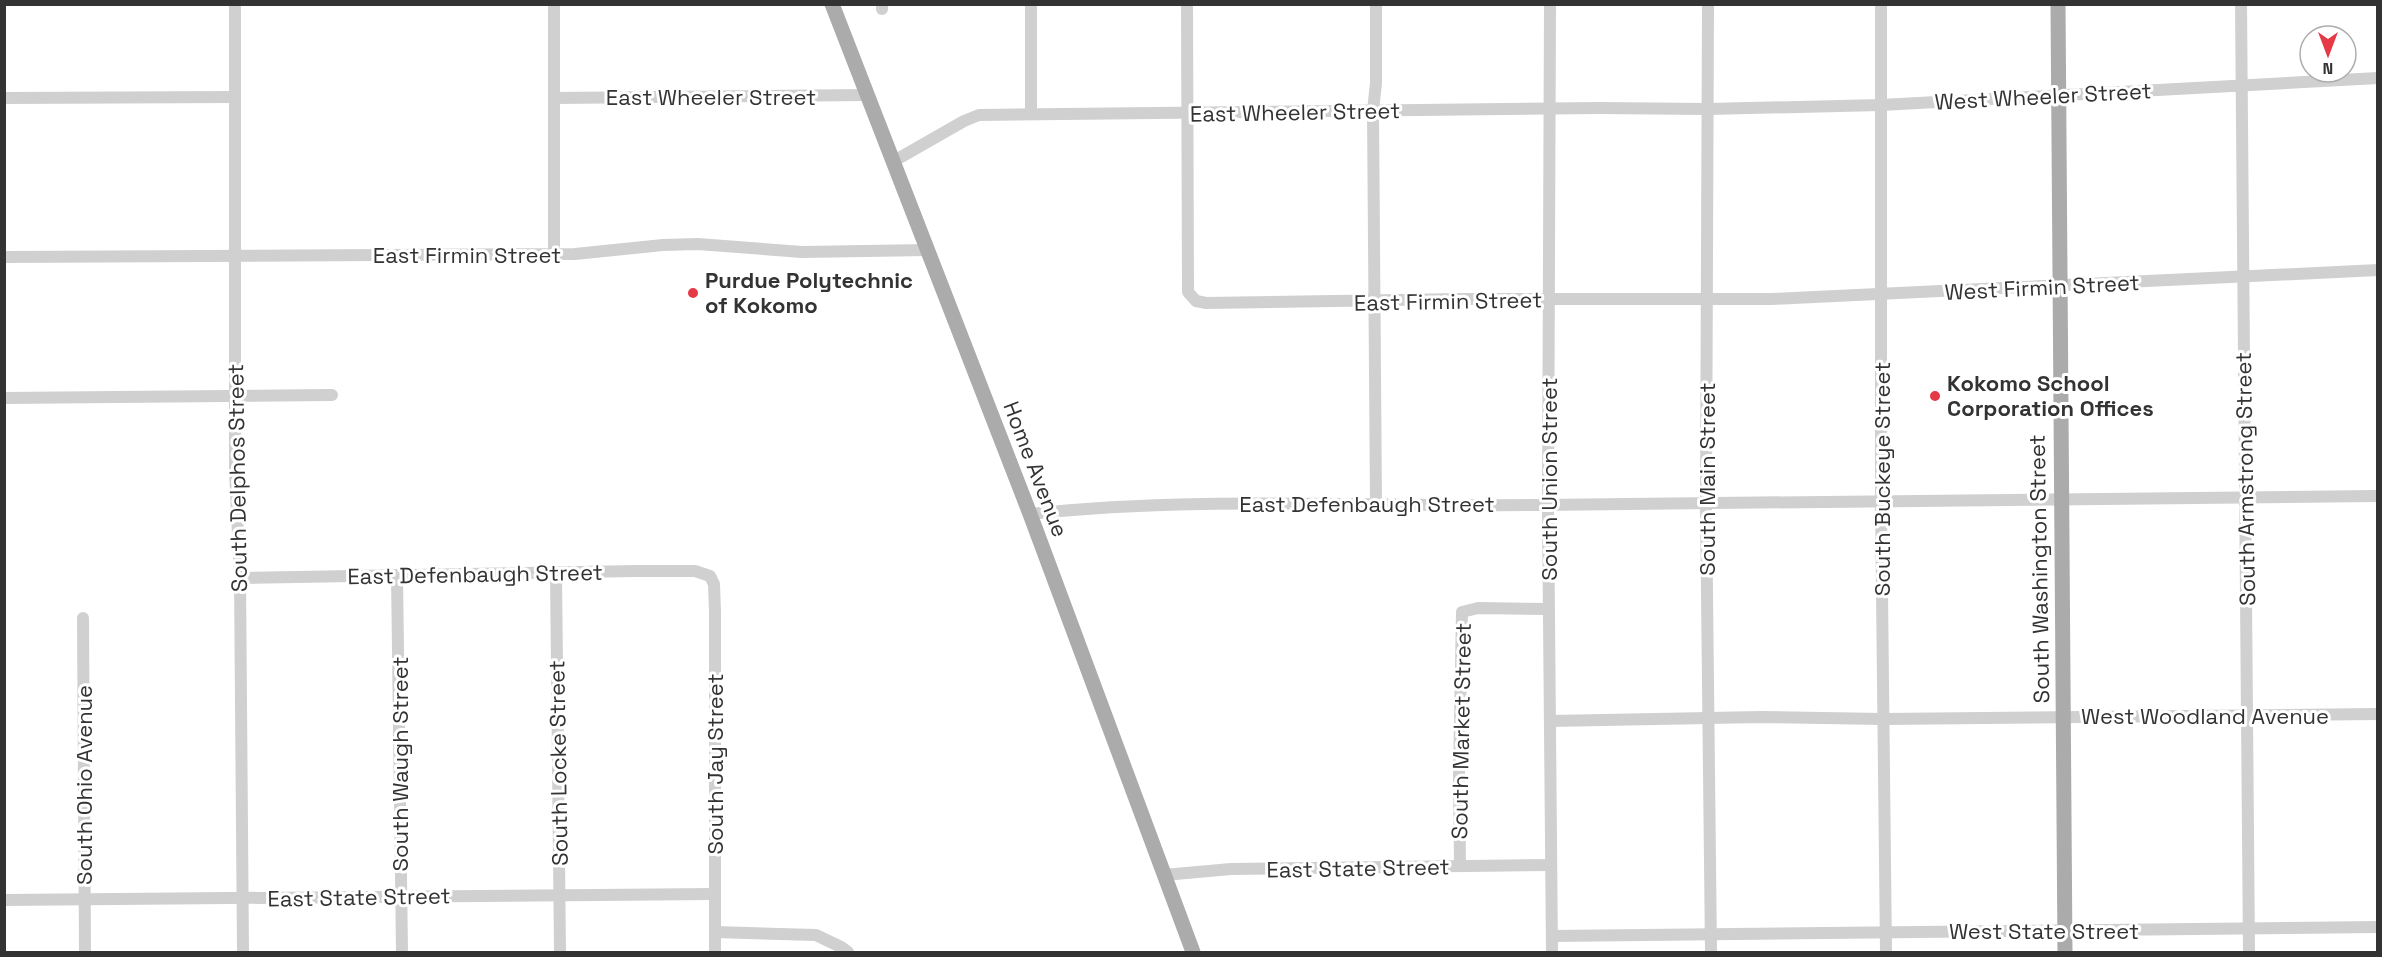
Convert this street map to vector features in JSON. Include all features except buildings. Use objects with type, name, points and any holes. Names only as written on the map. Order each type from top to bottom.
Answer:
[{"type":"main road","name":"Home Avenue","points":[[832,4],[1030,514],[1192,952]]},
{"type":"main road","name":"South Washington Street","points":[[2058,4],[2066,952]]},
{"type":"street","name":"South Delphos Street","points":[[235,4],[234,396],[240,578],[243,952]]},
{"type":"street","points":[[554,254],[555,4]]},
{"type":"street","points":[[1031,4],[1031,114]]},
{"type":"street","points":[[1187,4],[1189,113]]},
{"type":"street","points":[[1376,4],[1376,83],[1373,111],[1376,503]]},
{"type":"street","name":"South Union Street","points":[[1550,4],[1548,505],[1552,952]]},
{"type":"street","name":"South Main Street","points":[[1708,4],[1706,503],[1711,952]]},
{"type":"street","name":"South Buckeye Street","points":[[1881,4],[1881,501],[1886,952]]},
{"type":"street","name":"South Armstrong Street","points":[[2241,4],[2249,952]]},
{"type":"street","name":"West Wheeler Street","points":[[1708,109],[1881,105],[2378,78]]},
{"type":"street","name":"East Wheeler Street","points":[[554,98],[868,95]]},
{"type":"street","points":[[4,98],[235,97]]},
{"type":"street","name":"East Wheeler Street","points":[[894,161],[964,121],[979,115],[1708,109]]},
{"type":"street","name":"East Firmin Street","points":[[1189,113],[1188,292],[1196,301],[1206,303],[1707,299]]},
{"type":"street","name":"East Firmin Street","points":[[4,257],[575,254],[663,245],[698,244],[802,252],[928,250]]},
{"type":"street","name":"West Firmin Street","points":[[1707,299],[1881,295],[2378,270]]},
{"type":"street","points":[[4,399],[332,395]]},
{"type":"street","name":"East Defenbaugh Street","points":[[1030,514],[1123,507],[1274,502],[1548,505],[2378,496]]},
{"type":"street","name":"East Defenbaugh Street","points":[[240,578],[695,571],[710,576]]},
{"type":"street","name":"South Locke Street","points":[[556,573],[560,952]]},
{"type":"street","name":"South Waugh Street","points":[[397,575],[402,952]]},
{"type":"street","name":"South Jay Street","points":[[710,576],[714,584],[715,612],[715,952]]},
{"type":"street","name":"South Market Street","points":[[1460,866],[1462,612],[1478,608],[1549,609]]},
{"type":"street","name":"South Ohio Avenue","points":[[83,618],[85,952]]},
{"type":"street","name":"West Woodland Avenue","points":[[1550,721],[2378,714]]},
{"type":"street","name":"East State Street","points":[[1164,875],[1231,869],[1551,865]]},
{"type":"street","name":"East State Street","points":[[4,900],[714,894]]},
{"type":"street","name":"West State Street","points":[[1711,933],[2065,932],[2378,927]]},
{"type":"street","points":[[715,933],[816,935],[848,952]]},
{"type":"street","points":[[1552,936],[1711,933]]},
{"type":"place","name":"Purdue Polytechnic of Kokomo","points":[[693,293]]},
{"type":"place","name":"Kokomo School Corporation Offices","points":[[1935,396]]}]
